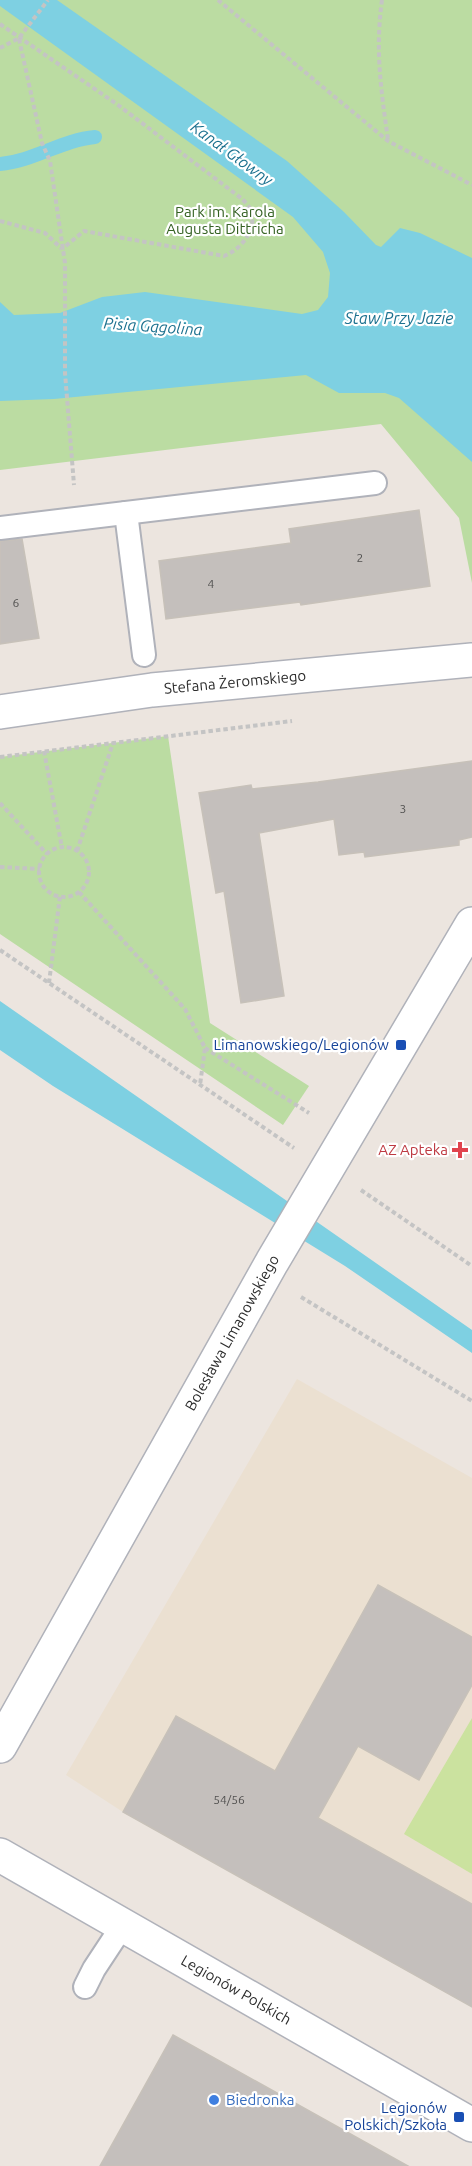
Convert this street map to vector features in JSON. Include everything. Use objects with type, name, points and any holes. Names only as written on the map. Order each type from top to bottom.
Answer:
[{"type":"street","name":"Stefana Żeromskiego","points":[[0,712],[152,690],[472,660]]},
{"type":"street","name":"Bolesława Limanowskiego","points":[[0,1746],[272,1262],[472,924]]},
{"type":"street","name":"Legionów Polskich","points":[[0,1855],[472,2125]]},
{"type":"lane","points":[[0,528],[375,483]]},
{"type":"lane","points":[[126,513],[144,655]]},
{"type":"lane","points":[[85,1987],[123,1925]]},
{"type":"path","points":[[0,48],[19,38],[48,0]]},
{"type":"path","points":[[218,0],[388,141],[472,185]]},
{"type":"path","points":[[382,0],[378,34],[379,78],[388,141]]},
{"type":"path","points":[[0,24],[118,105],[241,198],[249,206],[252,214],[250,228],[242,244],[224,256],[84,231],[62,249]]},
{"type":"path","points":[[19,38],[42,143],[50,161],[65,263],[65,373],[71,462],[78,519]]},
{"type":"path","points":[[0,221],[45,233],[62,249]]},
{"type":"path","points":[[0,757],[296,721]]},
{"type":"path","points":[[77,851],[112,743]]},
{"type":"path","points":[[44,751],[62,848]]},
{"type":"path","points":[[0,803],[47,854]]},
{"type":"path","points":[[62,848],[77,851],[88,863],[89,871],[88,879],[79,892],[72,896],[60,896],[49,891],[43,885],[40,877],[40,869],[47,854],[62,848]]},
{"type":"path","points":[[0,867],[40,869]]},
{"type":"path","points":[[79,892],[185,1009],[205,1048],[309,1113]]},
{"type":"path","points":[[49,983],[60,896]]},
{"type":"path","points":[[0,950],[290,1146]]},
{"type":"path","points":[[201,1085],[205,1048]]},
{"type":"path","points":[[362,1191],[472,1266]]},
{"type":"path","points":[[301,1296],[472,1401]]},
{"type":"shaded area","points":[[297,1379],[472,1478],[472,2007],[123,1812],[66,1775]]},
{"type":"green space","name":"Park im. Karola Augusta Dittricha","points":[[0,0],[472,0],[472,583],[459,518],[381,424],[0,470]]},
{"type":"green space","points":[[168,736],[210,1023],[309,1086],[283,1125],[0,934],[0,757]]},
{"type":"green space","points":[[472,1718],[472,1874],[404,1834]]},
{"type":"water","points":[[0,0],[57,0],[287,161],[344,212],[376,245],[381,247],[400,228],[420,233],[472,258],[472,462],[399,398],[385,393],[339,393],[306,375],[54,399],[0,401],[0,302],[14,315],[60,313],[102,297],[145,292],[302,314],[318,310],[328,297],[330,273],[323,252],[293,217],[0,6]]},
{"type":"water","points":[[0,1001],[472,1330],[472,1353],[345,1266],[53,1086],[0,1050]]},
{"type":"building","points":[[419,510],[430,586],[301,605],[300,602],[166,619],[159,561],[291,543],[289,529]]},
{"type":"building","points":[[22,539],[39,638],[0,644],[0,541]]},
{"type":"building","points":[[472,761],[472,837],[459,840],[459,845],[365,857],[364,852],[339,855],[334,819],[259,833],[284,996],[241,1003],[224,891],[216,893],[199,793],[251,785],[252,789],[318,782]]},
{"type":"building","points":[[378,1585],[472,1637],[472,1685],[419,1780],[358,1746],[318,1818],[472,1904],[472,2007],[123,1812],[176,1716],[275,1771]]},
{"type":"building","name":"Biedronka","points":[[173,2035],[408,2166],[100,2166]]},
{"type":"waterway","points":[[0,164],[25,159],[71,142],[95,137]]},
{"type":"place","name":"Limanowskiego/Legionów","points":[[401,1045]]},
{"type":"place","name":"AZ Apteka","points":[[460,1150]]},
{"type":"place","name":"Biedronka","points":[[214,2100]]},
{"type":"place","name":"Legionów Polskich/Szkoła","points":[[459,2117]]},
{"type":"water label","name":"Kanał Głowny","points":[[232,153]]},
{"type":"water label","name":"Staw Przy Jazie","points":[[399,318]]},
{"type":"water label","name":"Pisia Gągolina","points":[[153,326]]}]
